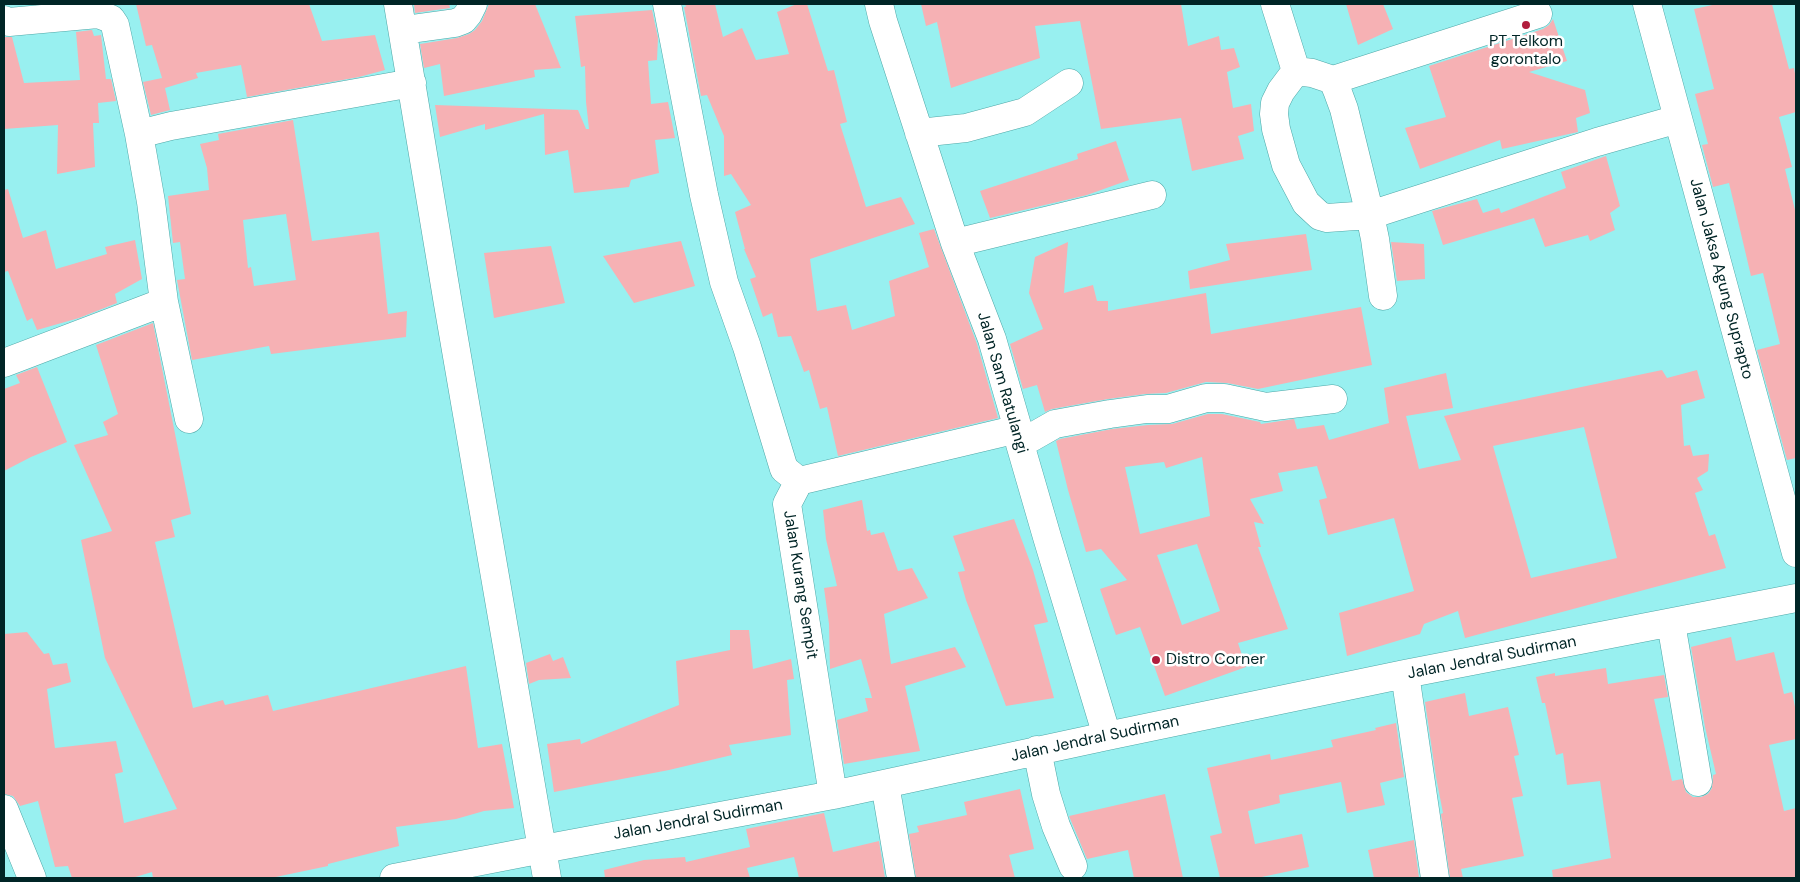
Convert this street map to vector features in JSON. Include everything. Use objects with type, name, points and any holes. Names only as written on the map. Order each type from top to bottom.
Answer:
[{"type":"street","points":[[473,4],[463,20],[444,25],[401,17],[486,528],[547,878]]},
{"type":"street","points":[[667,4],[704,195],[724,282],[747,347],[784,469],[799,481],[1019,437],[1056,424],[1110,414],[1168,408],[1206,398],[1224,398],[1266,407],[1333,399]]},
{"type":"street","name":"Jalan Sam Ratulangi","points":[[880,4],[883,21],[955,243],[992,339],[1106,736]]},
{"type":"street","points":[[1275,4],[1296,71]]},
{"type":"street","name":"Jalan Jaksa Agung Suprapto","points":[[1647,4],[1796,553]]},
{"type":"street","points":[[4,20],[9,22],[98,14],[112,19],[115,25],[139,134],[151,202],[164,302],[189,419]]},
{"type":"street","points":[[1296,71],[1312,73],[1333,80],[1538,14]]},
{"type":"street","points":[[1296,71],[1281,91],[1275,103],[1274,114],[1280,147],[1291,178],[1306,203],[1320,216],[1327,218],[1370,215],[1597,142],[1678,119]]},
{"type":"street","points":[[1333,80],[1344,109],[1370,215],[1384,296]]},
{"type":"street","points":[[139,134],[171,126],[412,83]]},
{"type":"street","points":[[919,134],[966,128],[1025,112],[1069,83]]},
{"type":"street","points":[[955,243],[1152,195]]},
{"type":"street","points":[[4,363],[164,302]]},
{"type":"street","name":"Jalan Kurang Sempit","points":[[799,481],[787,504],[833,795]]},
{"type":"street","name":"Jalan Jendral Sudirman","points":[[394,878],[833,795],[1037,750],[1406,674],[1796,598]]},
{"type":"street","points":[[1671,623],[1698,782]]},
{"type":"street","points":[[1406,674],[1435,878]]},
{"type":"street","points":[[1037,750],[1046,794],[1056,826],[1073,866]]},
{"type":"street","points":[[885,784],[901,878]]},
{"type":"street","points":[[4,809],[32,878]]},
{"type":"building","points":[[136,4],[309,4],[322,41],[375,35],[385,70],[359,77],[247,97],[241,65],[196,73],[198,78],[165,88],[170,110],[151,115],[143,82],[162,78],[152,45],[146,46]]},
{"type":"building","points":[[414,4],[449,4],[450,8],[415,13]]},
{"type":"building","points":[[489,4],[535,4],[561,68],[534,70],[535,77],[444,96],[440,64],[424,68],[420,44],[457,38],[469,34],[482,21]]},
{"type":"building","points":[[685,4],[715,4],[723,37],[742,28],[756,60],[789,54],[777,12],[797,4],[807,4],[828,71],[834,70],[847,122],[840,124],[866,207],[901,197],[915,224],[810,259],[817,311],[846,305],[852,330],[895,316],[889,281],[929,267],[919,233],[934,229],[977,344],[998,418],[838,456],[827,407],[820,409],[809,370],[804,372],[791,336],[778,337],[772,313],[763,317],[750,279],[756,277],[744,249],[735,212],[751,205],[731,174],[724,176],[724,136],[707,95],[701,96]]},
{"type":"building","points":[[921,4],[1181,4],[1188,46],[1219,36],[1221,50],[1234,48],[1240,67],[1227,72],[1233,108],[1251,104],[1254,131],[1238,136],[1244,159],[1192,171],[1181,118],[1101,129],[1080,21],[1035,26],[1040,58],[951,88],[937,22],[926,26]]},
{"type":"building","points":[[1346,4],[1383,4],[1393,29],[1358,45]]},
{"type":"building","points":[[1717,4],[1772,4],[1789,69],[1794,68],[1796,79],[1796,112],[1779,117],[1792,167],[1785,169],[1796,214],[1796,458],[1787,460],[1757,350],[1780,344],[1763,273],[1751,276],[1729,183],[1713,187],[1702,145],[1708,144],[1695,94],[1714,89],[1694,9]]},
{"type":"building","points":[[652,10],[658,38],[657,60],[648,61],[651,104],[668,102],[675,138],[655,140],[659,173],[631,180],[629,187],[574,193],[568,150],[545,155],[544,114],[485,130],[485,124],[440,137],[435,105],[578,110],[586,129],[589,129],[585,66],[581,67],[575,16]]},
{"type":"building","points":[[1553,19],[1567,61],[1529,72],[1585,90],[1590,113],[1576,118],[1578,132],[1502,149],[1500,140],[1420,169],[1405,128],[1446,117],[1429,66],[1543,29]]},
{"type":"building","points":[[92,30],[94,36],[101,35],[106,79],[111,79],[116,101],[98,103],[99,123],[93,123],[95,167],[57,174],[58,125],[4,129],[4,37],[12,37],[24,83],[80,80],[76,32]]},
{"type":"building","points":[[293,120],[312,241],[379,232],[388,314],[407,311],[406,337],[271,354],[269,346],[192,360],[177,280],[185,279],[180,242],[173,243],[168,196],[209,190],[207,168],[200,144],[219,140],[218,134]],"holes":[[[286,214],[296,280],[254,286],[251,267],[248,268],[243,220]]]},
{"type":"building","points":[[1116,141],[1129,180],[1087,195],[990,218],[980,191],[1078,159],[1077,154]]},
{"type":"building","points":[[1606,156],[1620,206],[1610,213],[1615,230],[1590,241],[1588,235],[1545,247],[1534,218],[1443,245],[1432,211],[1477,199],[1483,213],[1499,208],[1501,213],[1566,188],[1561,172]]},
{"type":"building","points":[[8,189],[23,238],[46,230],[56,269],[107,254],[105,247],[135,240],[142,279],[115,294],[117,303],[79,318],[37,330],[32,318],[27,321],[8,271],[4,272],[4,190]]},
{"type":"building","points":[[1306,234],[1312,270],[1190,289],[1188,271],[1230,260],[1226,244]]},
{"type":"building","points":[[681,241],[695,286],[634,303],[603,256]]},
{"type":"building","points":[[1068,242],[1064,293],[1093,285],[1097,301],[1108,301],[1108,311],[1206,293],[1211,334],[1361,307],[1372,365],[1258,389],[1227,383],[1206,382],[1166,393],[1108,399],[1052,409],[1045,412],[1037,385],[1023,389],[1010,344],[1043,329],[1029,293],[1035,257]]},
{"type":"building","points":[[1391,242],[1424,244],[1425,279],[1397,281]]},
{"type":"building","points":[[551,246],[565,303],[494,318],[484,253]]},
{"type":"building","points":[[153,323],[191,514],[171,520],[175,537],[155,542],[193,708],[223,700],[225,705],[268,695],[273,711],[466,666],[478,748],[502,744],[514,808],[484,811],[456,819],[396,827],[399,846],[328,864],[328,866],[271,878],[153,878],[152,872],[132,878],[72,878],[68,866],[55,867],[38,801],[20,806],[13,796],[4,794],[4,634],[27,632],[44,654],[49,653],[53,665],[67,663],[71,682],[47,689],[55,748],[116,741],[123,772],[115,774],[124,823],[177,809],[105,658],[81,540],[112,531],[74,445],[108,435],[103,422],[118,414],[96,345]]},
{"type":"building","points":[[37,367],[67,442],[4,471],[4,389],[20,383],[16,375]]},
{"type":"building","points":[[1662,370],[1667,378],[1697,370],[1705,398],[1681,405],[1684,446],[1690,445],[1693,456],[1709,454],[1708,471],[1697,478],[1703,490],[1695,493],[1709,536],[1715,534],[1726,568],[1465,638],[1458,611],[1424,624],[1420,634],[1347,656],[1339,613],[1414,591],[1394,518],[1328,535],[1319,500],[1327,498],[1317,466],[1278,473],[1283,491],[1250,499],[1264,524],[1254,522],[1261,547],[1258,547],[1288,629],[1238,643],[1246,667],[1165,696],[1140,627],[1116,635],[1100,589],[1127,580],[1101,549],[1086,552],[1056,441],[1112,429],[1172,424],[1208,414],[1222,414],[1260,422],[1261,424],[1294,419],[1297,429],[1324,425],[1329,440],[1389,423],[1384,388],[1446,373],[1453,408],[1406,416],[1419,469],[1461,460],[1444,416]],"holes":[[[1584,427],[1617,558],[1531,578],[1493,446]],[[1202,457],[1210,516],[1140,534],[1125,467],[1164,462],[1166,468]],[[1197,544],[1220,611],[1182,625],[1157,555]]]},
{"type":"building","points":[[862,500],[867,531],[870,530],[871,535],[884,532],[898,571],[912,568],[928,598],[884,614],[891,664],[955,647],[966,667],[905,686],[920,751],[844,764],[837,720],[868,711],[865,698],[872,698],[861,659],[830,669],[829,624],[824,588],[837,586],[826,539],[823,510]]},
{"type":"building","points":[[1014,519],[1033,570],[1048,622],[1034,625],[1054,698],[1006,706],[966,600],[958,572],[965,571],[953,536]]},
{"type":"building","points":[[730,630],[749,630],[753,669],[791,659],[794,679],[787,680],[791,735],[729,745],[732,755],[669,770],[554,792],[547,744],[580,739],[581,744],[679,705],[676,661],[730,650]]},
{"type":"building","points":[[1731,637],[1736,661],[1774,652],[1784,694],[1792,692],[1796,712],[1796,739],[1769,745],[1784,811],[1796,808],[1796,878],[1553,878],[1552,870],[1611,858],[1600,781],[1567,785],[1563,753],[1556,755],[1545,703],[1542,703],[1536,677],[1555,673],[1555,676],[1606,668],[1608,684],[1664,675],[1668,697],[1654,699],[1672,781],[1682,779],[1686,792],[1693,797],[1701,797],[1708,794],[1712,788],[1713,775],[1716,774],[1705,727],[1691,647]]},
{"type":"building","points":[[550,654],[553,661],[563,657],[571,678],[539,680],[529,684],[526,663]]},
{"type":"building","points":[[1465,693],[1469,716],[1508,707],[1519,755],[1514,756],[1523,796],[1512,798],[1524,856],[1461,869],[1463,878],[1450,878],[1441,814],[1443,813],[1425,702]]},
{"type":"building","points":[[1396,723],[1404,777],[1380,783],[1385,805],[1347,813],[1341,782],[1279,795],[1280,803],[1248,811],[1255,844],[1302,834],[1309,867],[1257,878],[1220,878],[1210,836],[1222,833],[1207,768],[1270,754],[1271,760],[1333,747],[1331,740],[1376,730],[1375,728]]},
{"type":"building","points":[[1020,789],[1034,849],[1009,855],[1015,878],[916,878],[909,834],[919,832],[917,826],[967,815],[964,802]]},
{"type":"building","points":[[1165,794],[1183,878],[1134,878],[1128,850],[1087,859],[1069,816]]},
{"type":"building","points":[[824,813],[833,852],[879,841],[885,878],[799,878],[794,857],[747,868],[750,878],[605,878],[604,870],[644,860],[685,857],[686,862],[750,847],[746,829]]},
{"type":"building","points":[[1414,840],[1419,878],[1374,878],[1368,850]]},
{"type":"place","name":"PT Telkom gorontalo","points":[[1526,25]]},
{"type":"place","name":"Distro Corner","points":[[1156,660]]}]
